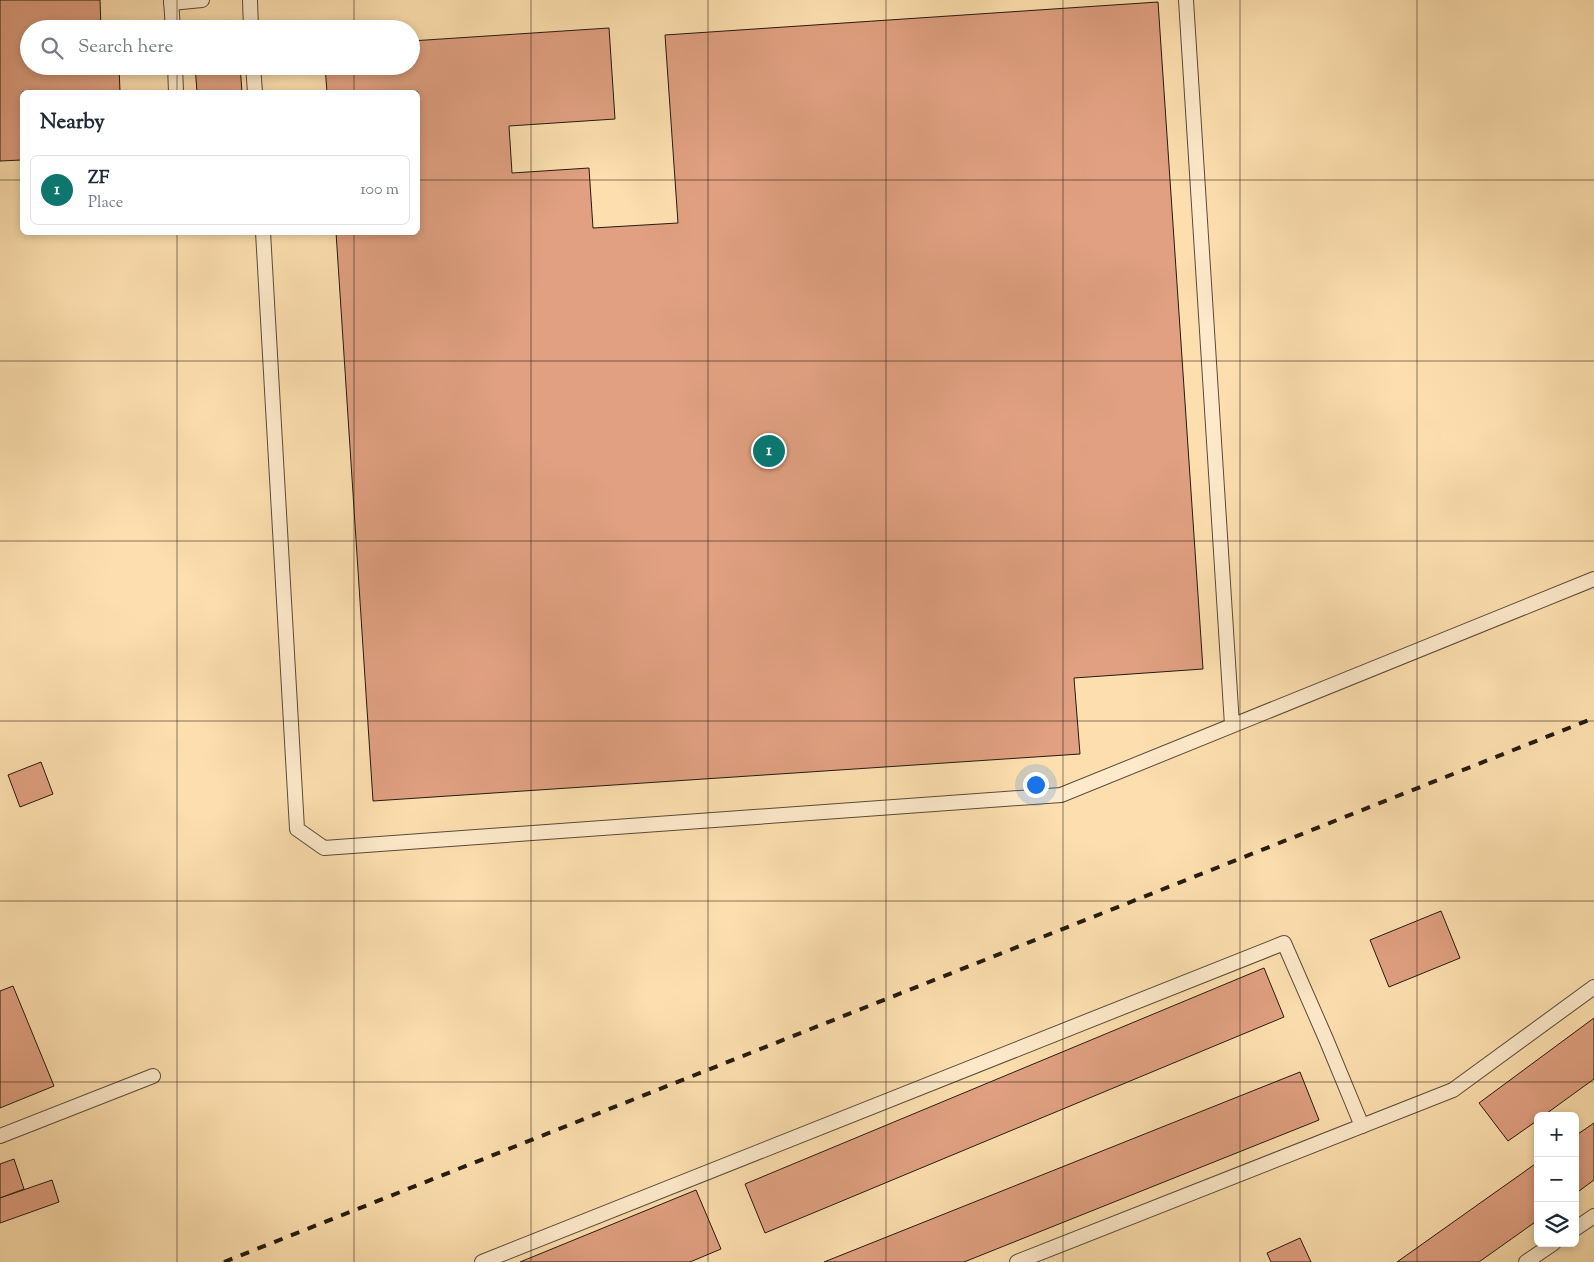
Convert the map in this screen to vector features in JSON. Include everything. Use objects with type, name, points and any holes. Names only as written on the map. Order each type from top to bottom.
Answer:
[{"type":"lane","points":[[172,20],[171,1],[202,0]]},
{"type":"lane","points":[[250,0],[251,20]]},
{"type":"lane","points":[[1186,0],[1232,725]]},
{"type":"lane","points":[[175,75],[176,90]]},
{"type":"lane","points":[[254,75],[255,90]]},
{"type":"lane","points":[[263,235],[297,829],[324,848],[1061,795],[1594,579]]},
{"type":"lane","points":[[482,1262],[1284,943],[1362,1126]]},
{"type":"lane","points":[[1017,1262],[1453,1090],[1594,987]]},
{"type":"lane","points":[[0,1136],[153,1076]]},
{"type":"lane","points":[[1579,1226],[1594,1216]]},
{"type":"lane","points":[[1526,1262],[1548,1247]]},
{"type":"building","points":[[0,0],[100,0],[101,20],[20,20],[20,75],[119,75],[120,90],[20,90],[20,160],[0,161]]},
{"type":"building","points":[[1158,2],[1203,669],[1074,678],[1080,754],[373,801],[336,235],[420,235],[420,90],[327,90],[326,75],[420,75],[420,40],[609,28],[615,119],[509,126],[512,173],[589,168],[593,228],[678,223],[665,35]]},
{"type":"building","points":[[196,75],[241,75],[242,90],[197,90]]},
{"type":"building","points":[[41,762],[53,794],[20,807],[8,775]]},
{"type":"building","points":[[1441,911],[1460,958],[1389,987],[1370,940]]},
{"type":"building","points":[[1264,968],[1284,1017],[765,1233],[745,1184]]},
{"type":"building","points":[[13,986],[54,1086],[0,1108],[0,991]]},
{"type":"building","points":[[1594,1018],[1594,1079],[1549,1112],[1534,1112],[1534,1123],[1508,1141],[1479,1103]]},
{"type":"building","points":[[1300,1072],[1319,1120],[964,1262],[824,1262]]},
{"type":"building","points":[[1594,1123],[1594,1180],[1579,1191],[1579,1157],[1579,1133]]},
{"type":"building","points":[[14,1159],[24,1189],[0,1198],[0,1164]]},
{"type":"building","points":[[1534,1165],[1534,1223],[1479,1262],[1397,1262]]},
{"type":"building","points":[[52,1180],[59,1202],[0,1223],[0,1198]]},
{"type":"building","points":[[696,1190],[721,1249],[690,1262],[520,1262]]},
{"type":"building","points":[[1300,1238],[1311,1262],[1271,1262],[1267,1253]]},
{"type":"railway","points":[[224,1262],[1594,718]]},
{"type":"place","name":"ZF","points":[[769,451]]}]
